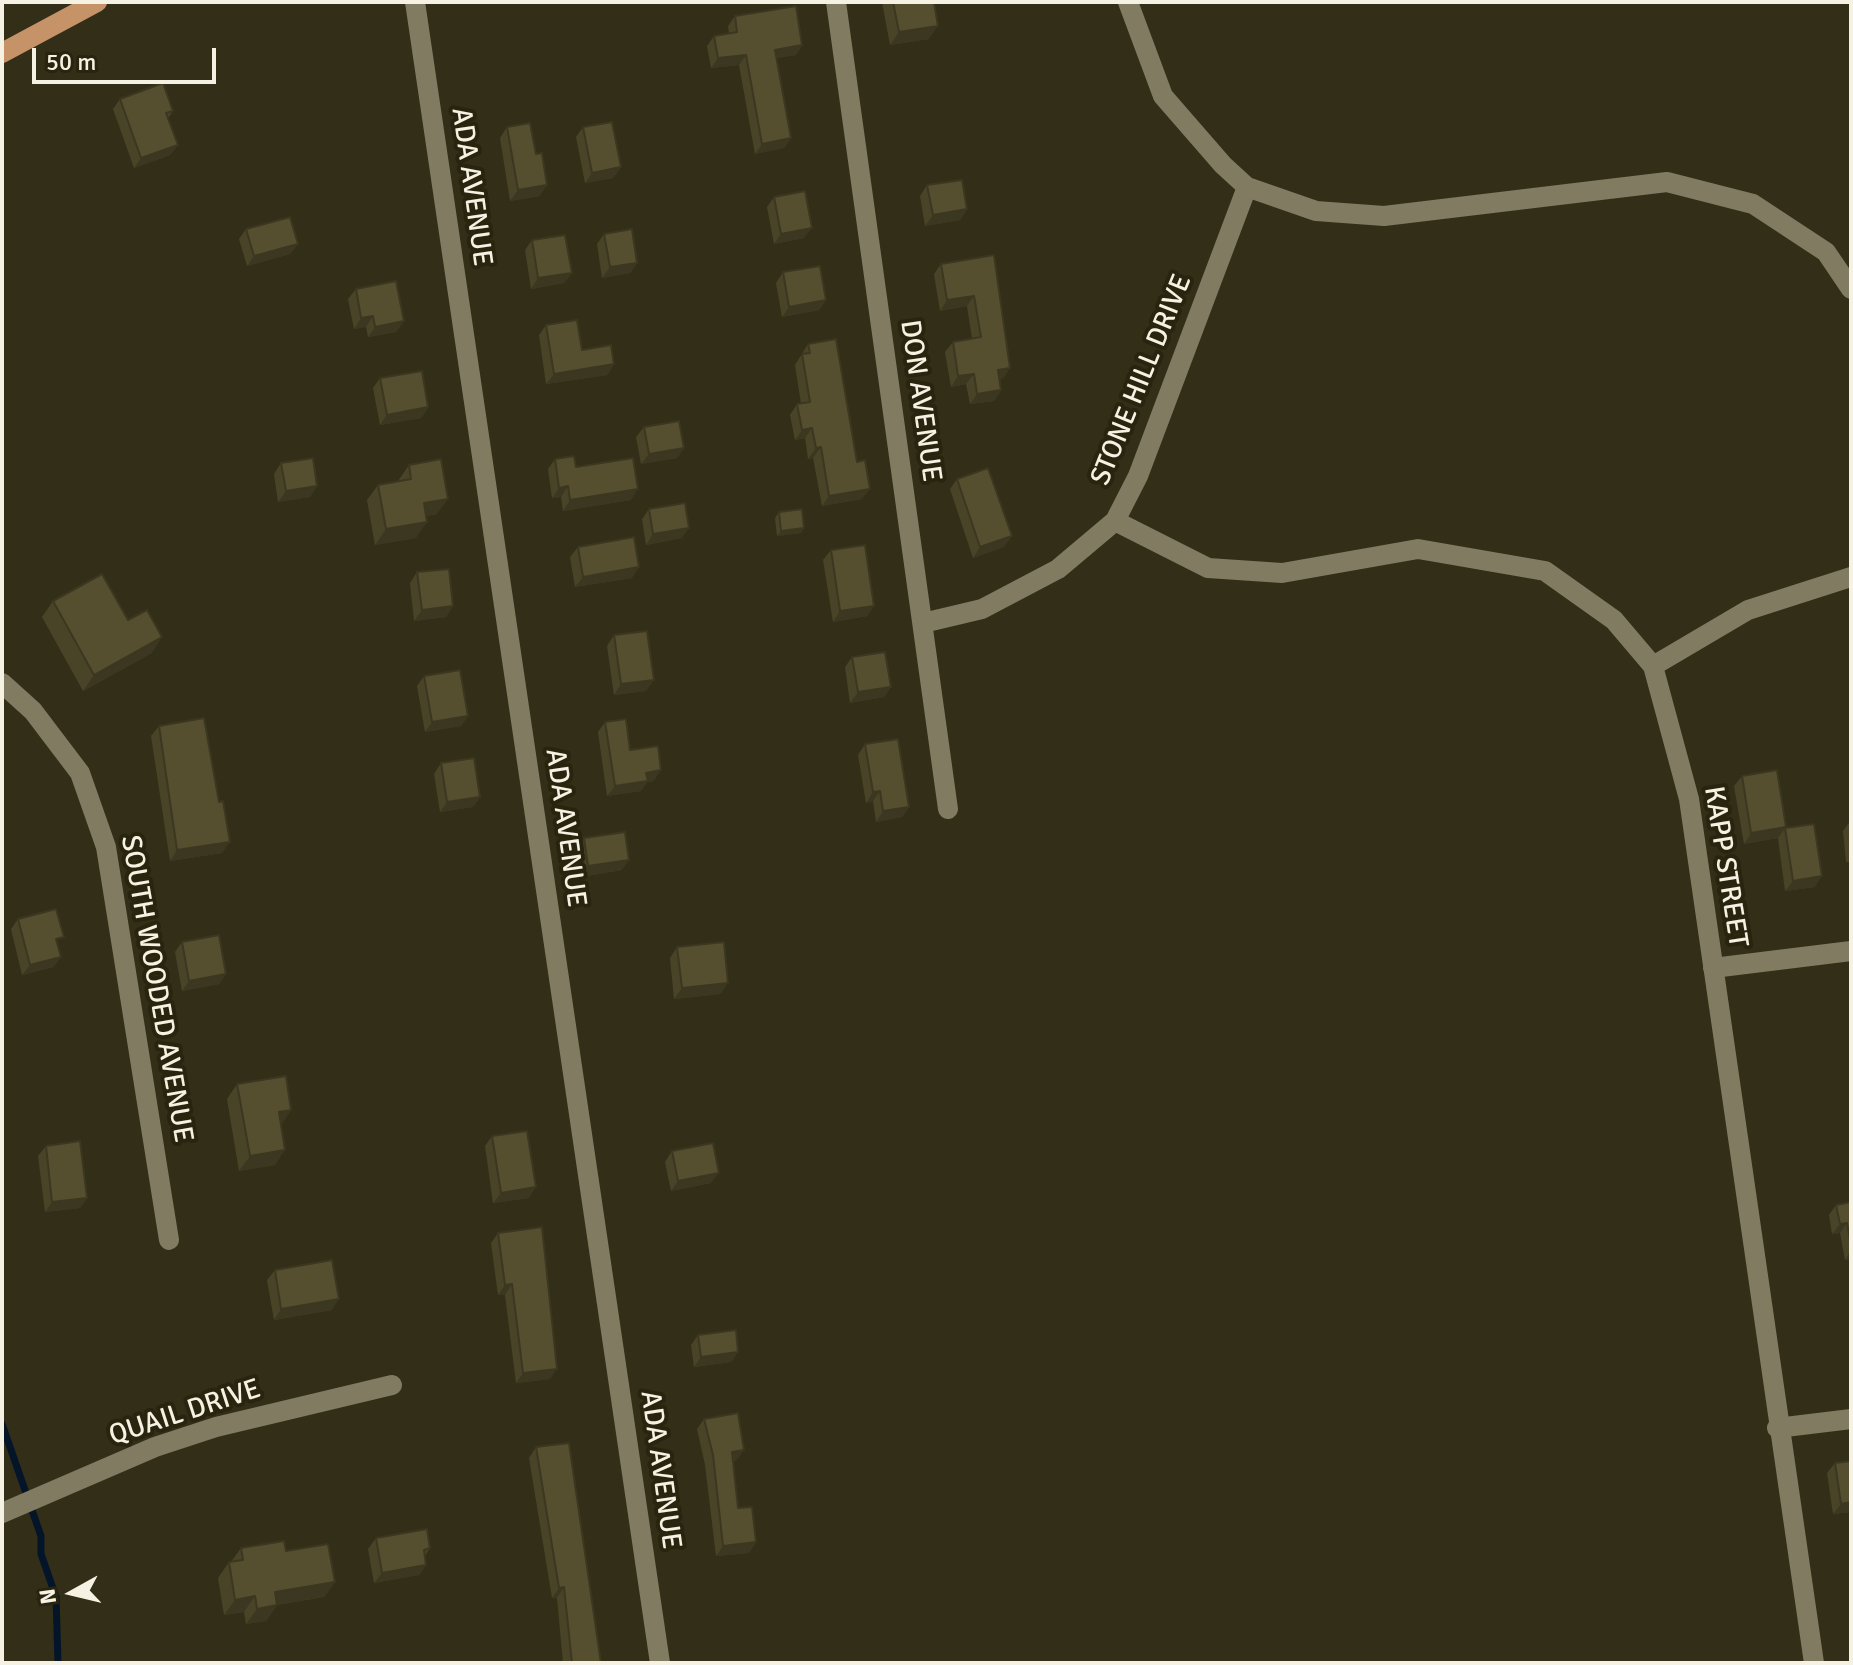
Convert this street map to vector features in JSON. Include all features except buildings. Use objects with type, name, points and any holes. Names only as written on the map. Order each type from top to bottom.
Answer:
[{"type":"main road","points":[[2,53],[97,2]]},
{"type":"street","name":"ADA AVENUE","points":[[415,2],[660,1663]]},
{"type":"street","name":"DON AVENUE","points":[[836,2],[948,809]]},
{"type":"street","points":[[1128,2],[1163,96],[1223,165],[1247,187],[1316,211],[1384,216],[1667,182],[1753,204],[1826,252],[1851,289]]},
{"type":"street","name":"STONE HILL DRIVE","points":[[923,623],[982,609],[1046,576],[1115,521],[1138,476],[1247,187]]},
{"type":"street","name":"KAPP STREET","points":[[1115,521],[1208,568],[1282,573],[1418,549],[1545,571],[1614,620],[1653,666],[1689,799],[1777,1428],[1814,1663]]},
{"type":"street","points":[[1653,666],[1748,610],[1851,577]]},
{"type":"street","name":"SOUTH WOODED AVENUE","points":[[2,683],[62,745],[80,773],[102,833],[119,913],[169,1240]]},
{"type":"street","points":[[1713,968],[1851,951]]},
{"type":"street","name":"QUAIL DRIVE","points":[[2,1513],[155,1447],[216,1427],[392,1385]]},
{"type":"street","points":[[1777,1428],[1851,1419]]},
{"type":"waterway","points":[[2,1424],[41,1536],[41,1554],[56,1597],[58,1663]]}]
